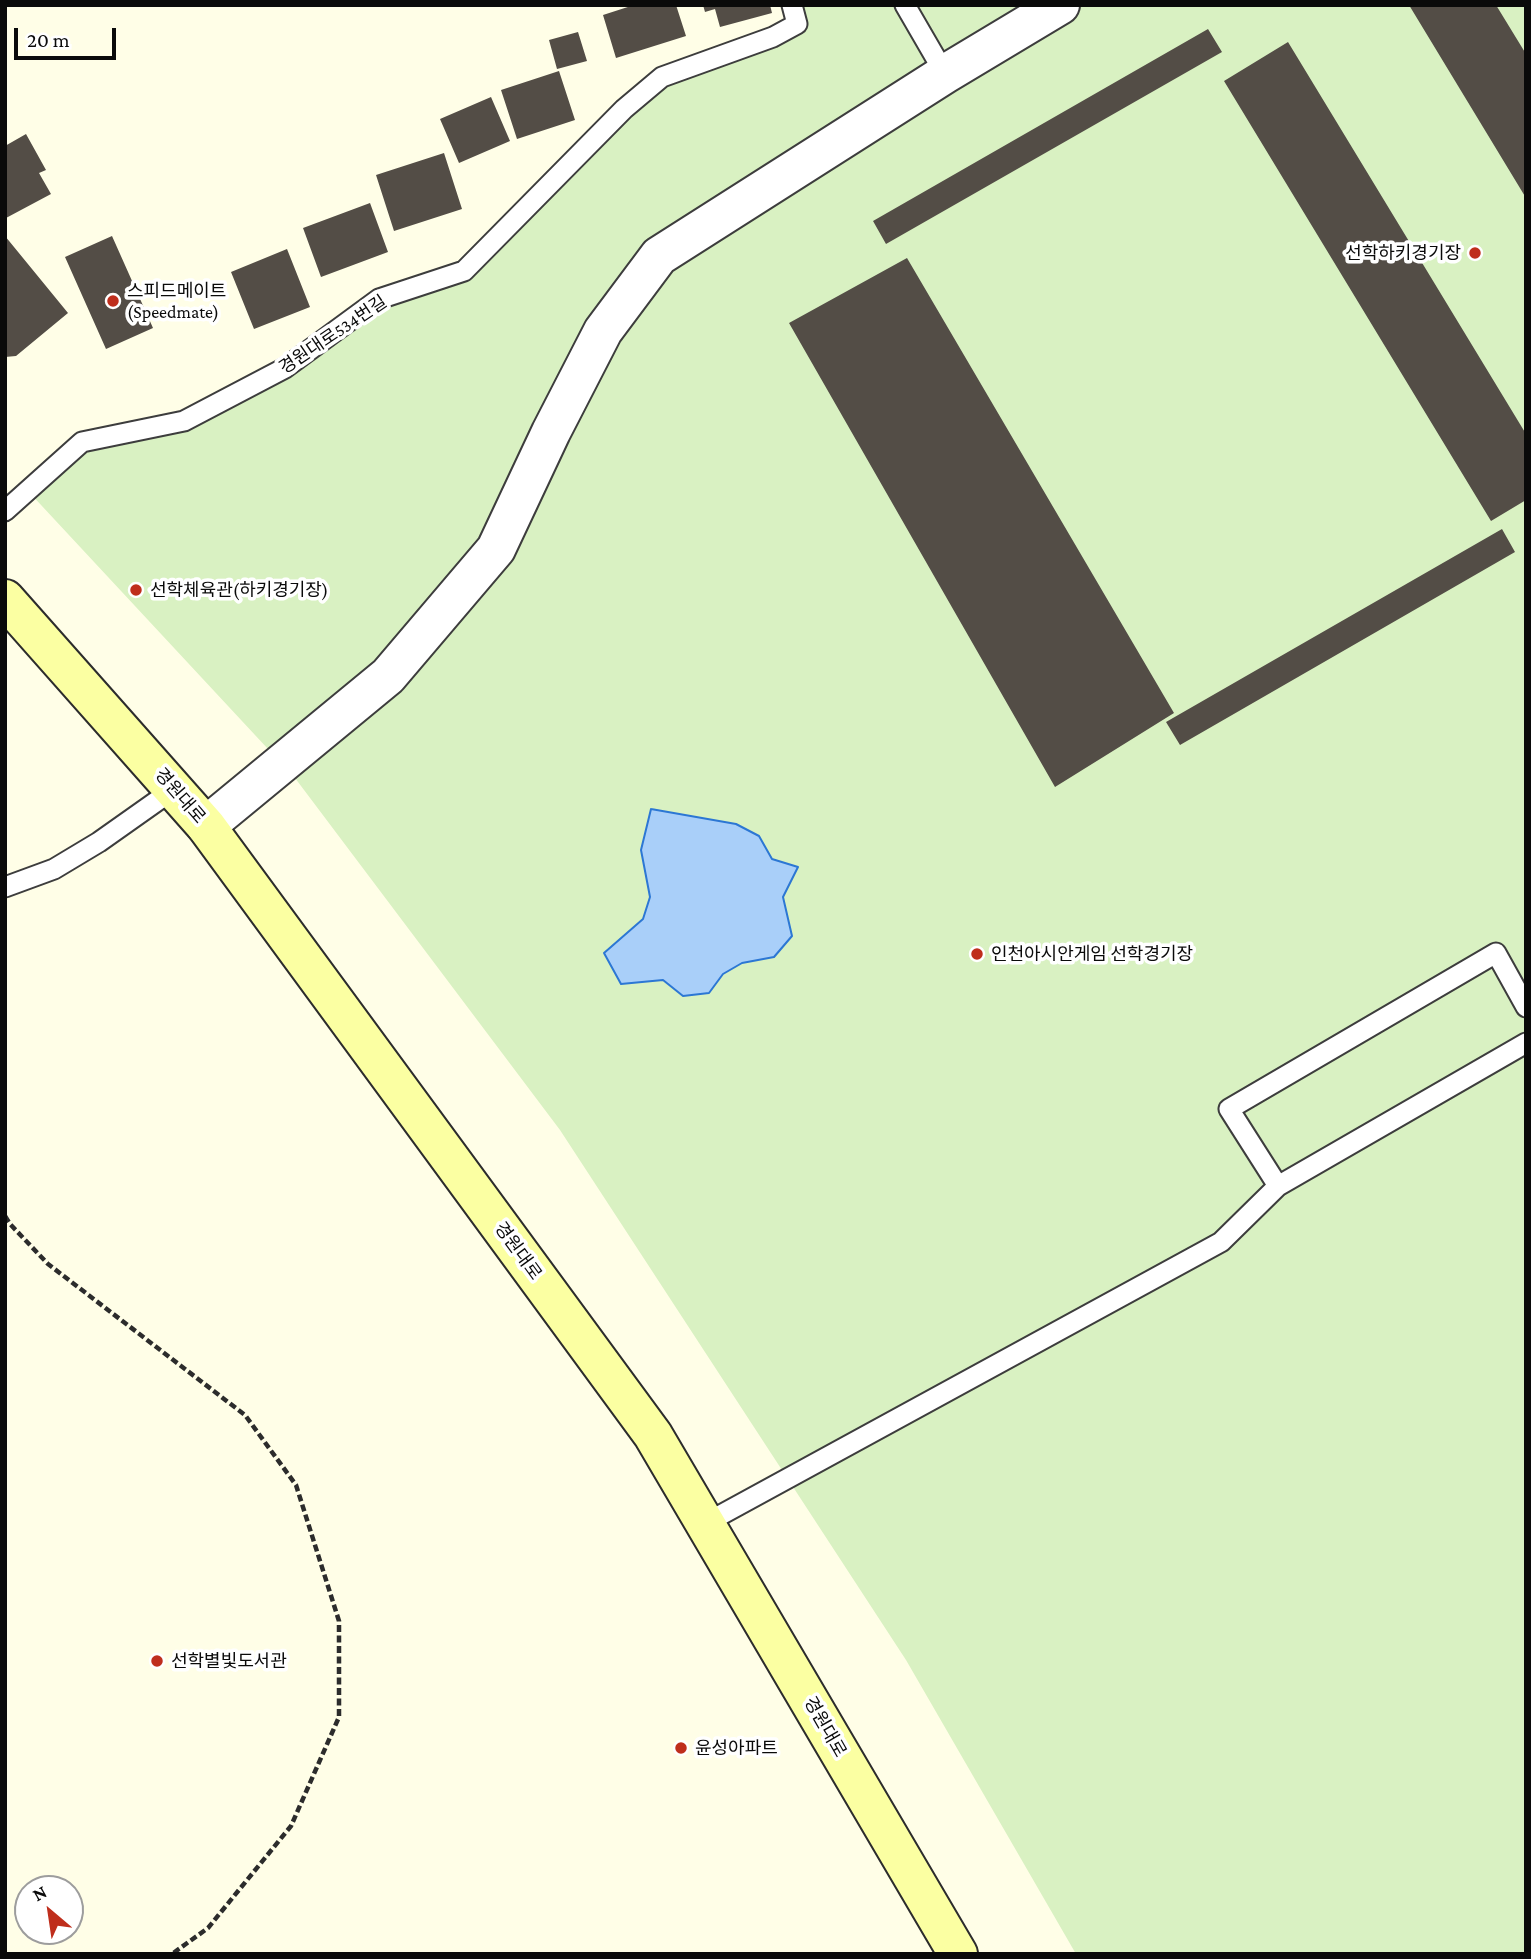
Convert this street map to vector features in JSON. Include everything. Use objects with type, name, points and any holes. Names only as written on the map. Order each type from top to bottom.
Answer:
[{"type":"main road","name":"경원대로","points":[[5,599],[206,825],[653,1435],[958,1954]]},
{"type":"street","points":[[206,825],[388,676],[495,549],[603,331],[659,256],[945,74],[1059,5]]},
{"type":"lane","name":"경원대로534번길","points":[[5,511],[82,442],[184,421],[285,368],[379,299],[464,271],[624,109],[662,76],[785,31],[797,24],[792,5]]},
{"type":"lane","points":[[905,5],[945,74]]},
{"type":"lane","points":[[5,887],[54,869],[99,842],[174,789]]},
{"type":"lane","points":[[1278,1186],[1229,1109],[1496,953],[1526,1007]]},
{"type":"lane","points":[[706,1523],[1221,1242],[1278,1186],[1526,1043]]},
{"type":"path","points":[[5,1216],[48,1264],[245,1415],[296,1485],[339,1621],[339,1717],[291,1826],[208,1928],[172,1954]]},
{"type":"green space","name":"인천아시안게임 선학경기장","points":[[792,5],[1526,5],[1526,1954],[1076,1954],[906,1660],[560,1130],[295,778],[28,491],[82,442],[184,421],[379,299],[464,271],[662,77],[797,24]]},
{"type":"water","points":[[651,809],[736,824],[759,836],[772,859],[798,867],[783,897],[792,936],[774,957],[742,963],[723,974],[709,993],[683,996],[663,980],[621,984],[604,953],[643,919],[650,897],[641,850]]},
{"type":"building","points":[[634,5],[676,5],[686,36],[616,58],[603,15]]},
{"type":"building","points":[[703,5],[770,5],[772,13],[720,27],[715,9],[705,12]]},
{"type":"building","points":[[1409,5],[1496,5],[1526,54],[1526,198]]},
{"type":"building","points":[[1208,29],[1222,52],[886,244],[873,221]]},
{"type":"building","points":[[578,32],[587,61],[557,69],[549,40]]},
{"type":"building","points":[[1288,42],[1526,434],[1526,500],[1491,521],[1224,81]]},
{"type":"building","points":[[559,71],[575,120],[517,139],[501,90]]},
{"type":"building","points":[[491,97],[510,141],[459,163],[440,119]]},
{"type":"building","points":[[26,134],[46,170],[39,173],[51,194],[6,218],[5,146]]},
{"type":"building","points":[[444,153],[462,209],[394,231],[376,175]]},
{"type":"building","points":[[370,203],[388,252],[321,277],[303,228]]},
{"type":"building","points":[[5,236],[68,313],[16,356],[5,357]]},
{"type":"building","points":[[112,236],[153,328],[106,349],[65,257]]},
{"type":"building","points":[[287,249],[310,307],[254,329],[231,272]]},
{"type":"building","points":[[907,258],[1174,713],[1055,787],[789,323]]},
{"type":"building","points":[[1502,529],[1515,552],[1180,745],[1166,722]]},
{"type":"place","name":"선학하키경기장","points":[[1475,253]]},
{"type":"place","name":"스피드메이트 (Speedmate)","points":[[113,301]]},
{"type":"place","name":"선학체육관(하키경기장)","points":[[136,590]]},
{"type":"place","name":"인천아시안게임 선학경기장","points":[[977,954]]},
{"type":"place","name":"선학별빛도서관","points":[[157,1661]]},
{"type":"place","name":"윤성아파트","points":[[681,1748]]}]
